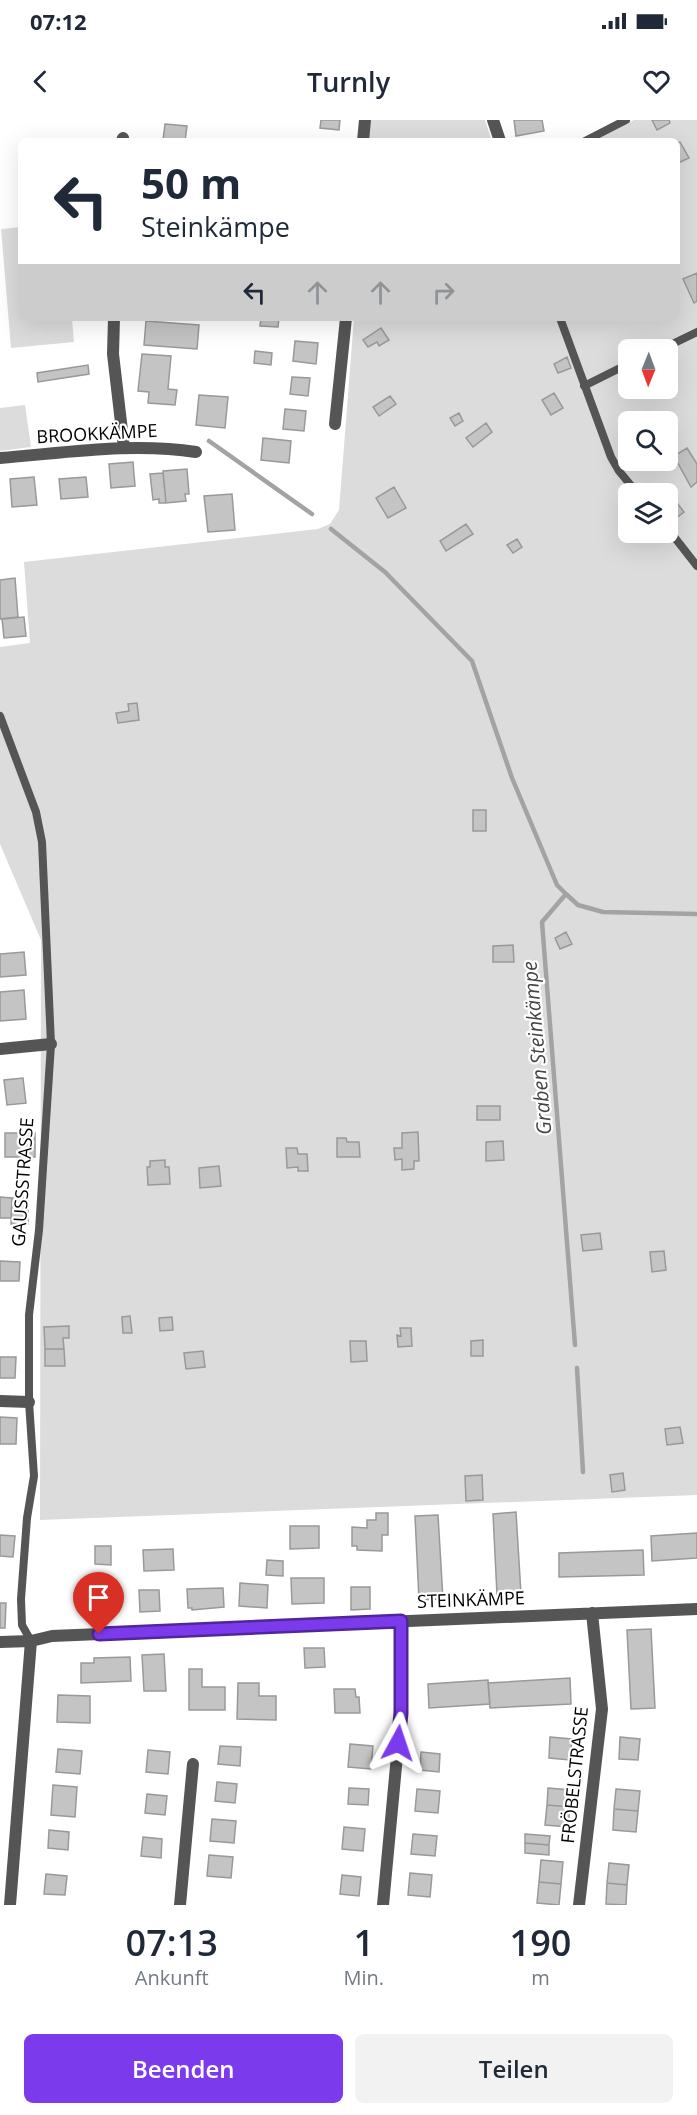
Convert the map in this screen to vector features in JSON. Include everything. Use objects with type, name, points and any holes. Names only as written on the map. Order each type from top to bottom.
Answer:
[{"type":"street","points":[[363,138],[365,120]]},
{"type":"street","points":[[493,120],[499,138]]},
{"type":"street","points":[[114,321],[113,354],[124,448]]},
{"type":"street","points":[[335,424],[345,321]]},
{"type":"street","name":"BROOKKÄMPE","points":[[0,458],[124,448],[175,449],[196,452]]},
{"type":"street","points":[[0,1049],[51,1044]]},
{"type":"street","points":[[0,1401],[29,1402]]},
{"type":"street","name":"STEINKÄMPE","points":[[0,1642],[31,1641],[52,1636],[697,1609]]},
{"type":"street","name":"FRÖBELSTRASSE","points":[[579,1905],[602,1709],[592,1613]]},
{"type":"street","points":[[383,1905],[401,1713],[401,1621]]},
{"type":"street","name":"GAUSSSTRASSE","points":[[10,1905],[31,1641]]},
{"type":"street","points":[[180,1905],[193,1764]]},
{"type":"lane","points":[[591,138],[626,120]]},
{"type":"lane","points":[[561,321],[611,457],[629,483]]},
{"type":"lane","points":[[678,341],[697,332]]},
{"type":"lane","points":[[584,386],[618,369]]},
{"type":"lane","points":[[678,542],[697,566]]},
{"type":"lane","name":"GAUSSSTRASSE","points":[[0,716],[36,812],[42,842],[51,1044],[39,1230],[28,1315],[29,1402],[34,1476],[26,1529],[21,1599],[22,1625],[31,1641]]},
{"type":"shaded area","points":[[370,120],[485,120],[491,138],[368,138]]},
{"type":"shaded area","points":[[634,120],[697,120],[697,1495],[40,1520],[41,940],[0,844],[0,647],[30,643],[24,562],[318,529],[330,524],[339,510],[354,321],[680,321],[680,138],[598,138]]},
{"type":"shaded area","points":[[18,227],[18,321],[72,321],[74,342],[11,348],[1,229]]},
{"type":"shaded area","points":[[25,405],[31,447],[0,451],[0,408]]},
{"type":"building","points":[[321,120],[340,120],[339,130],[320,128]]},
{"type":"building","points":[[514,120],[542,120],[544,131],[516,136]]},
{"type":"building","points":[[652,120],[669,120],[670,123],[657,130]]},
{"type":"building","points":[[165,124],[187,126],[185,138],[163,138]]},
{"type":"building","points":[[680,142],[689,158],[680,162]]},
{"type":"building","points":[[697,273],[697,301],[694,303],[683,279]]},
{"type":"building","points":[[146,321],[199,325],[197,349],[144,345]]},
{"type":"building","points":[[261,321],[279,321],[278,327],[260,326]]},
{"type":"building","points":[[381,328],[389,340],[379,346],[377,342],[368,347],[363,340]]},
{"type":"building","points":[[295,341],[318,343],[316,364],[293,361]]},
{"type":"building","points":[[255,351],[272,353],[271,365],[254,363]]},
{"type":"building","points":[[142,354],[171,356],[168,389],[177,390],[175,405],[148,403],[149,392],[138,391]]},
{"type":"building","points":[[567,357],[571,368],[558,373],[554,364]]},
{"type":"building","points":[[88,365],[89,374],[38,382],[37,373]]},
{"type":"building","points":[[292,377],[310,378],[308,396],[290,394]]},
{"type":"building","points":[[554,393],[563,408],[551,415],[542,400]]},
{"type":"building","points":[[199,395],[228,397],[225,428],[196,425]]},
{"type":"building","points":[[390,396],[396,404],[379,416],[373,407]]},
{"type":"building","points":[[285,409],[306,411],[304,431],[283,429]]},
{"type":"building","points":[[459,413],[463,421],[455,426],[450,418]]},
{"type":"building","points":[[486,423],[492,432],[473,447],[466,438]]},
{"type":"building","points":[[263,438],[291,441],[289,463],[261,460]]},
{"type":"building","points":[[687,448],[697,464],[697,482],[691,487],[678,463],[678,454]]},
{"type":"building","points":[[133,462],[135,486],[111,488],[109,464]]},
{"type":"building","points":[[187,469],[189,494],[185,494],[186,501],[166,503],[163,471]]},
{"type":"building","points":[[163,473],[166,503],[159,503],[159,499],[153,500],[150,474]]},
{"type":"building","points":[[34,477],[37,505],[12,507],[10,479]]},
{"type":"building","points":[[86,477],[88,497],[61,499],[59,479]]},
{"type":"building","points":[[394,487],[406,508],[388,518],[376,498]]},
{"type":"building","points":[[232,494],[235,530],[208,532],[204,496]]},
{"type":"building","points":[[678,504],[684,512],[678,516]]},
{"type":"building","points":[[466,524],[473,534],[446,551],[440,541]]},
{"type":"building","points":[[517,539],[522,547],[513,553],[507,545]]},
{"type":"building","points":[[15,578],[18,617],[0,619],[0,580]]},
{"type":"building","points":[[24,617],[26,636],[4,638],[2,619]]},
{"type":"building","points":[[137,703],[139,720],[118,723],[116,713],[129,711],[128,704]]},
{"type":"building","points":[[473,810],[486,810],[486,831],[473,831]]},
{"type":"building","points":[[566,932],[572,944],[560,949],[555,938]]},
{"type":"building","points":[[513,945],[514,962],[493,962],[493,946]]},
{"type":"building","points":[[24,952],[26,975],[0,977],[0,954]]},
{"type":"building","points":[[24,990],[26,1019],[0,1021],[0,992]]},
{"type":"building","points":[[23,1078],[26,1103],[7,1105],[4,1080]]},
{"type":"building","points":[[477,1106],[500,1106],[500,1120],[477,1120]]},
{"type":"building","points":[[418,1132],[419,1161],[414,1161],[414,1169],[402,1170],[402,1159],[395,1160],[394,1148],[402,1148],[402,1133]]},
{"type":"building","points":[[5,1133],[35,1133],[35,1157],[5,1157]]},
{"type":"building","points":[[337,1138],[346,1138],[347,1142],[359,1142],[360,1157],[337,1157]]},
{"type":"building","points":[[503,1141],[504,1160],[486,1161],[486,1142]]},
{"type":"building","points":[[286,1148],[297,1148],[298,1154],[307,1154],[308,1171],[298,1171],[298,1167],[287,1168]]},
{"type":"building","points":[[165,1160],[165,1167],[169,1167],[170,1184],[148,1185],[147,1167],[150,1167],[150,1161]]},
{"type":"building","points":[[219,1166],[221,1186],[200,1188],[199,1168]]},
{"type":"building","points":[[0,1197],[12,1198],[11,1218],[0,1218]]},
{"type":"building","points":[[12,1198],[28,1198],[28,1224],[11,1224]]},
{"type":"building","points":[[600,1233],[602,1249],[583,1251],[581,1235]]},
{"type":"building","points":[[664,1251],[666,1270],[652,1272],[650,1252]]},
{"type":"building","points":[[0,1261],[20,1262],[19,1281],[0,1281]]},
{"type":"building","points":[[130,1316],[132,1333],[123,1333],[122,1317]]},
{"type":"building","points":[[172,1317],[173,1330],[160,1331],[159,1318]]},
{"type":"building","points":[[69,1326],[69,1338],[63,1338],[64,1349],[45,1349],[44,1327]]},
{"type":"building","points":[[400,1328],[411,1328],[412,1346],[398,1347],[397,1335],[401,1336]]},
{"type":"building","points":[[483,1340],[483,1356],[471,1356],[471,1341]]},
{"type":"building","points":[[350,1341],[366,1341],[367,1361],[351,1362]]},
{"type":"building","points":[[45,1349],[64,1349],[65,1366],[45,1366]]},
{"type":"building","points":[[203,1351],[205,1367],[186,1369],[184,1353]]},
{"type":"building","points":[[0,1357],[16,1357],[15,1378],[0,1378]]},
{"type":"building","points":[[0,1417],[17,1418],[16,1444],[0,1444]]},
{"type":"building","points":[[680,1427],[683,1443],[667,1445],[665,1429]]},
{"type":"building","points":[[623,1473],[625,1490],[612,1492],[610,1475]]},
{"type":"building","points":[[482,1475],[483,1500],[466,1501],[465,1476]]},
{"type":"building","points":[[516,1512],[521,1594],[497,1595],[493,1514]]},
{"type":"building","points":[[376,1513],[388,1513],[388,1535],[382,1535],[382,1551],[357,1550],[357,1546],[352,1546],[352,1527],[367,1528],[367,1520],[376,1520]]},
{"type":"building","points":[[438,1515],[443,1599],[419,1600],[415,1516]]},
{"type":"building","points":[[290,1526],[319,1526],[319,1548],[290,1549]]},
{"type":"building","points":[[697,1533],[697,1558],[652,1561],[651,1536]]},
{"type":"building","points":[[0,1535],[15,1536],[13,1557],[0,1556]]},
{"type":"building","points":[[95,1546],[111,1546],[111,1565],[95,1564]]},
{"type":"building","points":[[173,1549],[174,1570],[144,1571],[143,1550]]},
{"type":"building","points":[[643,1550],[644,1575],[559,1577],[559,1553]]},
{"type":"building","points":[[267,1560],[283,1561],[283,1576],[266,1575]]},
{"type":"building","points":[[291,1578],[324,1578],[324,1603],[292,1604]]},
{"type":"building","points":[[240,1583],[268,1585],[267,1608],[239,1606]]},
{"type":"building","points":[[351,1587],[370,1587],[370,1609],[351,1610]]},
{"type":"building","points":[[223,1588],[224,1607],[192,1610],[188,1608],[187,1589]]},
{"type":"building","points":[[139,1590],[159,1590],[160,1611],[140,1612]]},
{"type":"building","points":[[0,1603],[6,1603],[5,1628],[0,1628]]},
{"type":"building","points":[[651,1629],[655,1708],[631,1709],[627,1630]]},
{"type":"building","points":[[304,1648],[324,1648],[325,1667],[305,1668]]},
{"type":"building","points":[[164,1654],[166,1691],[144,1691],[142,1655]]},
{"type":"building","points":[[130,1657],[131,1681],[81,1683],[81,1663],[94,1663],[94,1658]]},
{"type":"building","points":[[189,1669],[202,1669],[202,1687],[225,1687],[225,1710],[189,1710]]},
{"type":"building","points":[[570,1678],[571,1704],[490,1708],[488,1683]]},
{"type":"building","points":[[488,1680],[490,1704],[429,1708],[428,1684]]},
{"type":"building","points":[[238,1683],[259,1683],[259,1696],[276,1696],[276,1720],[237,1719]]},
{"type":"building","points":[[334,1689],[355,1689],[356,1697],[359,1697],[360,1713],[335,1713]]},
{"type":"building","points":[[58,1695],[90,1696],[90,1723],[57,1722]]},
{"type":"building","points":[[550,1737],[572,1739],[570,1760],[549,1758]]},
{"type":"building","points":[[620,1737],[640,1739],[638,1760],[619,1759]]},
{"type":"building","points":[[350,1744],[373,1746],[371,1769],[348,1767]]},
{"type":"building","points":[[220,1746],[241,1747],[240,1766],[218,1764]]},
{"type":"building","points":[[58,1749],[82,1751],[80,1774],[56,1772]]},
{"type":"building","points":[[148,1750],[170,1752],[168,1774],[146,1772]]},
{"type":"building","points":[[421,1752],[440,1754],[439,1772],[420,1770]]},
{"type":"building","points":[[217,1782],[237,1784],[235,1803],[215,1801]]},
{"type":"building","points":[[53,1785],[77,1787],[75,1817],[51,1815]]},
{"type":"building","points":[[349,1788],[369,1789],[368,1805],[348,1804]]},
{"type":"building","points":[[548,1788],[571,1790],[570,1807],[547,1805]]},
{"type":"building","points":[[417,1789],[440,1791],[438,1813],[415,1811]]},
{"type":"building","points":[[616,1789],[640,1791],[638,1811],[614,1809]]},
{"type":"building","points":[[147,1794],[167,1796],[165,1815],[145,1813]]},
{"type":"building","points":[[547,1805],[570,1807],[568,1827],[545,1825]]},
{"type":"building","points":[[614,1809],[638,1811],[636,1832],[613,1830]]},
{"type":"building","points":[[212,1819],[236,1821],[234,1843],[210,1841]]},
{"type":"building","points":[[344,1827],[365,1829],[363,1851],[342,1849]]},
{"type":"building","points":[[49,1830],[69,1832],[68,1850],[48,1848]]},
{"type":"building","points":[[413,1834],[437,1836],[435,1856],[411,1854]]},
{"type":"building","points":[[525,1834],[550,1836],[549,1845],[525,1843]]},
{"type":"building","points":[[143,1837],[162,1839],[161,1858],[141,1856]]},
{"type":"building","points":[[525,1843],[549,1845],[549,1855],[525,1853]]},
{"type":"building","points":[[209,1855],[233,1857],[231,1878],[207,1876]]},
{"type":"building","points":[[541,1860],[563,1862],[561,1884],[539,1882]]},
{"type":"building","points":[[609,1863],[629,1865],[627,1885],[607,1883]]},
{"type":"building","points":[[410,1873],[432,1875],[430,1897],[408,1895]]},
{"type":"building","points":[[46,1874],[67,1876],[65,1895],[44,1894]]},
{"type":"building","points":[[342,1875],[361,1877],[359,1896],[340,1894]]},
{"type":"building","points":[[539,1882],[561,1884],[559,1905],[537,1903]]},
{"type":"building","points":[[607,1883],[627,1885],[626,1905],[606,1904]]},
{"type":"waterway","points":[[209,441],[312,514]]},
{"type":"waterway","points":[[331,529],[385,572],[472,661],[512,778],[557,885],[566,894]]},
{"type":"waterway","name":"Graben Steinkämpe","points":[[575,1345],[542,922],[566,894],[578,905],[603,912],[697,914]]},
{"type":"waterway","name":"Graben Steinkämpe","points":[[577,1368],[583,1472]]},
{"type":"route","points":[[99,1634],[401,1621],[401,1713],[398,1743]]}]
